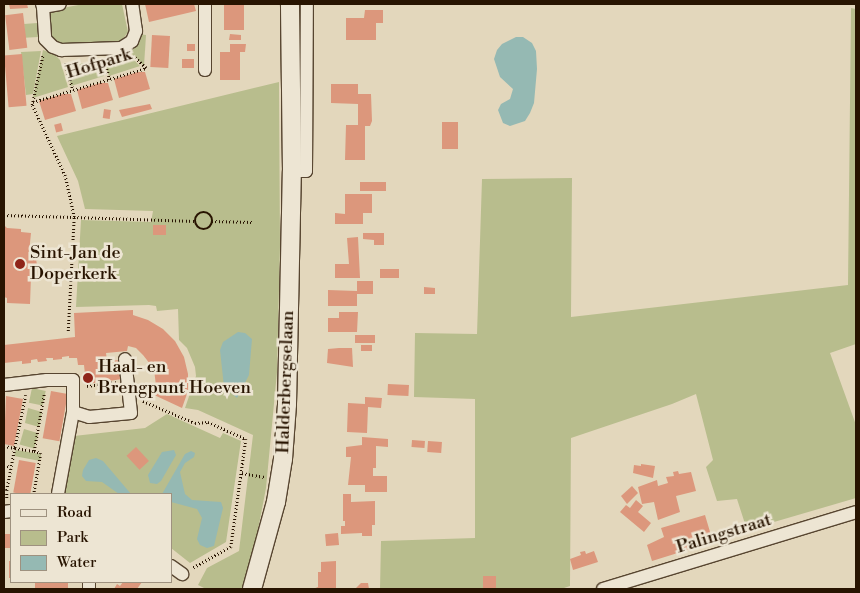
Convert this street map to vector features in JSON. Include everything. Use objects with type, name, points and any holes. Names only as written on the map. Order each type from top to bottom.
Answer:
[{"type":"main road","name":"Halderbergselaan","points":[[252,589],[264,551],[283,459],[287,404],[292,171],[290,4]]},
{"type":"street","points":[[46,40],[43,28],[43,5],[60,4]]},
{"type":"street","name":"Hofpark","points":[[46,40],[57,48],[124,46],[132,41],[136,32],[132,4]]},
{"type":"street","points":[[205,4],[205,70]]},
{"type":"street","points":[[292,171],[306,172],[306,4]]},
{"type":"street","points":[[73,412],[90,417],[131,413],[125,359]]},
{"type":"street","points":[[4,385],[46,380],[73,380],[73,412],[58,493]]},
{"type":"street","name":"Palingstraat","points":[[603,589],[856,512]]},
{"type":"path","points":[[46,40],[33,102],[35,112],[65,176],[74,217],[68,332]]},
{"type":"path","name":"Hofpark","points":[[33,102],[146,68],[124,46]]},
{"type":"path","points":[[57,48],[66,65],[73,90]]},
{"type":"path","points":[[100,48],[110,79]]},
{"type":"path","points":[[202,212],[208,214],[212,221],[211,226],[204,230],[198,228],[195,221],[197,215],[202,212]]},
{"type":"path","points":[[4,215],[195,221]]},
{"type":"path","points":[[212,221],[252,222]]},
{"type":"path","points":[[34,451],[46,380]]},
{"type":"path","points":[[74,387],[127,381]]},
{"type":"path","points":[[7,498],[11,467],[26,400],[25,382]]},
{"type":"path","points":[[130,397],[195,423],[208,422],[246,439],[231,547],[176,570]]},
{"type":"path","points":[[4,446],[42,452],[34,493]]},
{"type":"path","points":[[4,465],[11,467]]},
{"type":"green space","points":[[84,4],[122,4],[128,32],[120,43],[60,47],[45,37],[46,16],[51,10]]},
{"type":"green space","points":[[851,8],[856,9],[856,344],[830,353],[856,425],[856,498],[747,530],[737,499],[717,501],[706,467],[713,460],[696,394],[571,438],[570,586],[561,589],[380,589],[381,541],[475,538],[475,399],[414,397],[415,333],[477,334],[482,179],[572,178],[571,317],[848,285]]},
{"type":"green space","points":[[37,23],[38,37],[25,38],[24,24]]},
{"type":"green space","points":[[138,34],[146,35],[144,66],[128,50]]},
{"type":"green space","points":[[43,50],[54,54],[60,60],[68,87],[33,98]]},
{"type":"green space","points":[[41,51],[33,94],[26,95],[21,52]]},
{"type":"green space","points":[[126,52],[140,66],[109,76],[105,64],[122,63],[118,56]]},
{"type":"green space","points":[[65,63],[101,63],[104,76],[71,86]]},
{"type":"green space","points":[[279,82],[280,247],[277,372],[266,488],[257,535],[242,589],[206,589],[198,585],[207,568],[239,551],[253,435],[198,410],[185,408],[196,376],[195,367],[187,348],[179,340],[178,309],[157,311],[156,306],[149,305],[76,307],[81,220],[151,222],[153,211],[85,209],[78,181],[57,136]]},
{"type":"green space","points":[[32,388],[46,391],[43,406],[29,403]]},
{"type":"green space","points":[[28,408],[42,412],[39,427],[25,423]]},
{"type":"green space","points":[[167,414],[220,438],[223,433],[241,441],[226,542],[190,563],[172,549],[172,493],[61,493],[74,436],[145,428]]},
{"type":"green space","points":[[24,429],[38,433],[34,449],[20,444]]},
{"type":"green space","points":[[16,450],[41,454],[40,461],[14,456]]},
{"type":"water","points":[[516,37],[523,37],[532,43],[536,51],[537,69],[534,103],[530,113],[525,121],[510,126],[503,123],[498,110],[501,104],[510,99],[513,89],[500,77],[494,59],[497,50],[502,44]]},
{"type":"water","points":[[238,332],[245,333],[252,339],[249,375],[237,398],[224,387],[220,350],[223,342]]},
{"type":"water","points":[[174,450],[176,455],[161,481],[157,484],[150,483],[148,475],[162,452]]},
{"type":"water","points":[[191,451],[195,453],[194,457],[185,463],[180,472],[185,494],[192,500],[221,502],[223,508],[214,546],[207,548],[200,545],[197,539],[202,518],[197,509],[172,502],[172,493],[163,493],[185,454]]},
{"type":"water","points":[[96,458],[103,461],[130,493],[118,493],[102,482],[86,481],[82,476],[89,460]]},
{"type":"building","points":[[9,4],[27,4],[28,8],[10,9]]},
{"type":"building","points":[[145,4],[194,4],[196,11],[149,22]]},
{"type":"building","points":[[224,4],[244,4],[244,30],[224,30]]},
{"type":"building","points":[[365,10],[383,10],[383,23],[376,23],[376,40],[346,40],[346,18],[364,18]]},
{"type":"building","points":[[23,13],[27,48],[9,50],[5,15]]},
{"type":"building","points":[[230,34],[241,35],[241,40],[229,40]]},
{"type":"building","points":[[152,35],[170,36],[168,68],[150,67]]},
{"type":"building","points":[[187,44],[195,44],[195,51],[187,51]]},
{"type":"building","points":[[230,44],[246,44],[245,52],[240,52],[240,80],[220,80],[220,52],[230,52]]},
{"type":"building","points":[[22,54],[27,106],[9,107],[4,56]]},
{"type":"building","points":[[182,59],[194,59],[194,68],[182,68]]},
{"type":"building","points":[[138,72],[145,72],[150,89],[119,98],[114,79]]},
{"type":"building","points":[[100,83],[108,83],[113,100],[82,109],[77,90]]},
{"type":"building","points":[[331,84],[358,84],[358,94],[371,94],[372,121],[370,126],[365,126],[365,160],[345,160],[346,125],[358,125],[358,104],[331,103]]},
{"type":"building","points":[[63,94],[71,94],[76,111],[45,120],[39,101]]},
{"type":"building","points":[[150,104],[152,109],[122,117],[119,110]]},
{"type":"building","points":[[104,109],[111,110],[110,119],[103,118]]},
{"type":"building","points":[[442,122],[458,122],[458,149],[442,149]]},
{"type":"building","points":[[61,123],[63,131],[56,132],[54,125]]},
{"type":"building","points":[[360,182],[386,182],[386,191],[360,191]]},
{"type":"building","points":[[345,194],[372,194],[372,213],[363,213],[363,224],[335,224],[335,213],[345,214]]},
{"type":"building","name":"Sint-Jan de Doperkerk","points":[[4,225],[7,228],[21,229],[21,232],[31,233],[29,253],[36,259],[37,265],[31,276],[30,304],[7,303],[7,298],[4,297]]},
{"type":"building","points":[[153,225],[166,225],[166,235],[153,235]]},
{"type":"building","points":[[363,233],[384,233],[384,245],[374,245],[374,240],[363,239]]},
{"type":"building","points":[[358,237],[360,278],[335,278],[335,264],[349,264],[347,238]]},
{"type":"building","points":[[380,269],[399,269],[399,278],[380,278]]},
{"type":"building","points":[[357,281],[373,281],[373,294],[357,294],[357,306],[328,306],[328,290],[357,291]]},
{"type":"building","points":[[424,287],[435,288],[435,294],[424,294]]},
{"type":"building","points":[[133,310],[133,315],[148,320],[163,329],[175,341],[184,357],[188,374],[188,391],[182,408],[152,394],[156,386],[154,369],[136,348],[128,346],[127,351],[106,353],[107,361],[120,360],[122,379],[86,384],[84,365],[78,365],[77,358],[69,358],[69,356],[53,360],[53,358],[46,358],[47,361],[38,362],[37,359],[31,360],[31,363],[22,364],[22,361],[4,363],[4,345],[75,337],[74,313]]},
{"type":"building","points":[[339,312],[358,312],[357,332],[328,332],[328,318],[339,318]]},
{"type":"building","points":[[355,335],[375,335],[375,343],[355,343]]},
{"type":"building","points":[[361,345],[372,345],[372,351],[361,351]]},
{"type":"building","points":[[352,348],[353,367],[327,363],[328,349]]},
{"type":"building","points":[[388,384],[409,385],[408,396],[387,395]]},
{"type":"building","points":[[51,391],[68,394],[59,441],[43,438]]},
{"type":"building","points":[[6,396],[23,399],[14,446],[4,444]]},
{"type":"building","points":[[365,397],[382,398],[381,408],[368,407],[367,433],[347,432],[348,403],[365,404]]},
{"type":"building","points":[[362,437],[388,439],[388,447],[376,446],[376,468],[373,468],[373,476],[387,476],[387,492],[365,492],[365,485],[348,485],[351,457],[346,457],[346,447],[362,445]]},
{"type":"building","points":[[412,440],[425,441],[424,448],[412,447]]},
{"type":"building","points":[[428,441],[442,442],[441,453],[427,452]]},
{"type":"building","points":[[136,447],[149,461],[139,470],[126,456]]},
{"type":"building","points":[[19,460],[36,463],[30,493],[13,492]]},
{"type":"building","points":[[641,464],[655,466],[653,478],[633,473],[634,465],[641,466]]},
{"type":"building","points":[[678,471],[679,474],[691,472],[696,491],[676,496],[680,512],[658,520],[654,502],[642,504],[638,487],[657,480],[658,486],[668,483],[666,477],[674,476],[673,472]]},
{"type":"building","points":[[632,486],[638,493],[627,504],[621,496]]},
{"type":"building","points":[[343,494],[351,494],[351,502],[375,501],[375,525],[372,525],[372,536],[362,536],[362,533],[341,534],[341,526],[345,526],[345,521],[343,521]]},
{"type":"building","points":[[636,500],[643,506],[638,512],[651,523],[644,532],[620,512],[626,505],[630,508]]},
{"type":"building","points":[[705,515],[713,542],[652,561],[647,545],[664,537],[661,528]]},
{"type":"building","points":[[338,533],[339,545],[326,546],[325,534]]},
{"type":"building","points":[[4,534],[10,534],[10,548],[4,548]]},
{"type":"building","points":[[585,551],[586,554],[594,551],[598,562],[573,570],[570,559],[581,555],[580,552]]},
{"type":"building","points":[[9,561],[10,561],[10,578]]},
{"type":"building","points":[[336,561],[336,588],[313,589],[318,587],[318,572],[321,572],[321,562]]},
{"type":"building","points":[[483,576],[496,576],[496,589],[483,589]]},
{"type":"building","points":[[35,583],[68,583],[68,588],[35,588]]},
{"type":"building","points":[[122,583],[141,583],[137,589],[114,589],[117,584],[120,586]]},
{"type":"building","points":[[361,583],[368,583],[369,589],[355,589]]},
{"type":"place","name":"Sint-Jan de Doperkerk","points":[[20,264]]},
{"type":"place","name":"Haal- en Brengpunt Hoeven","points":[[88,378]]}]
